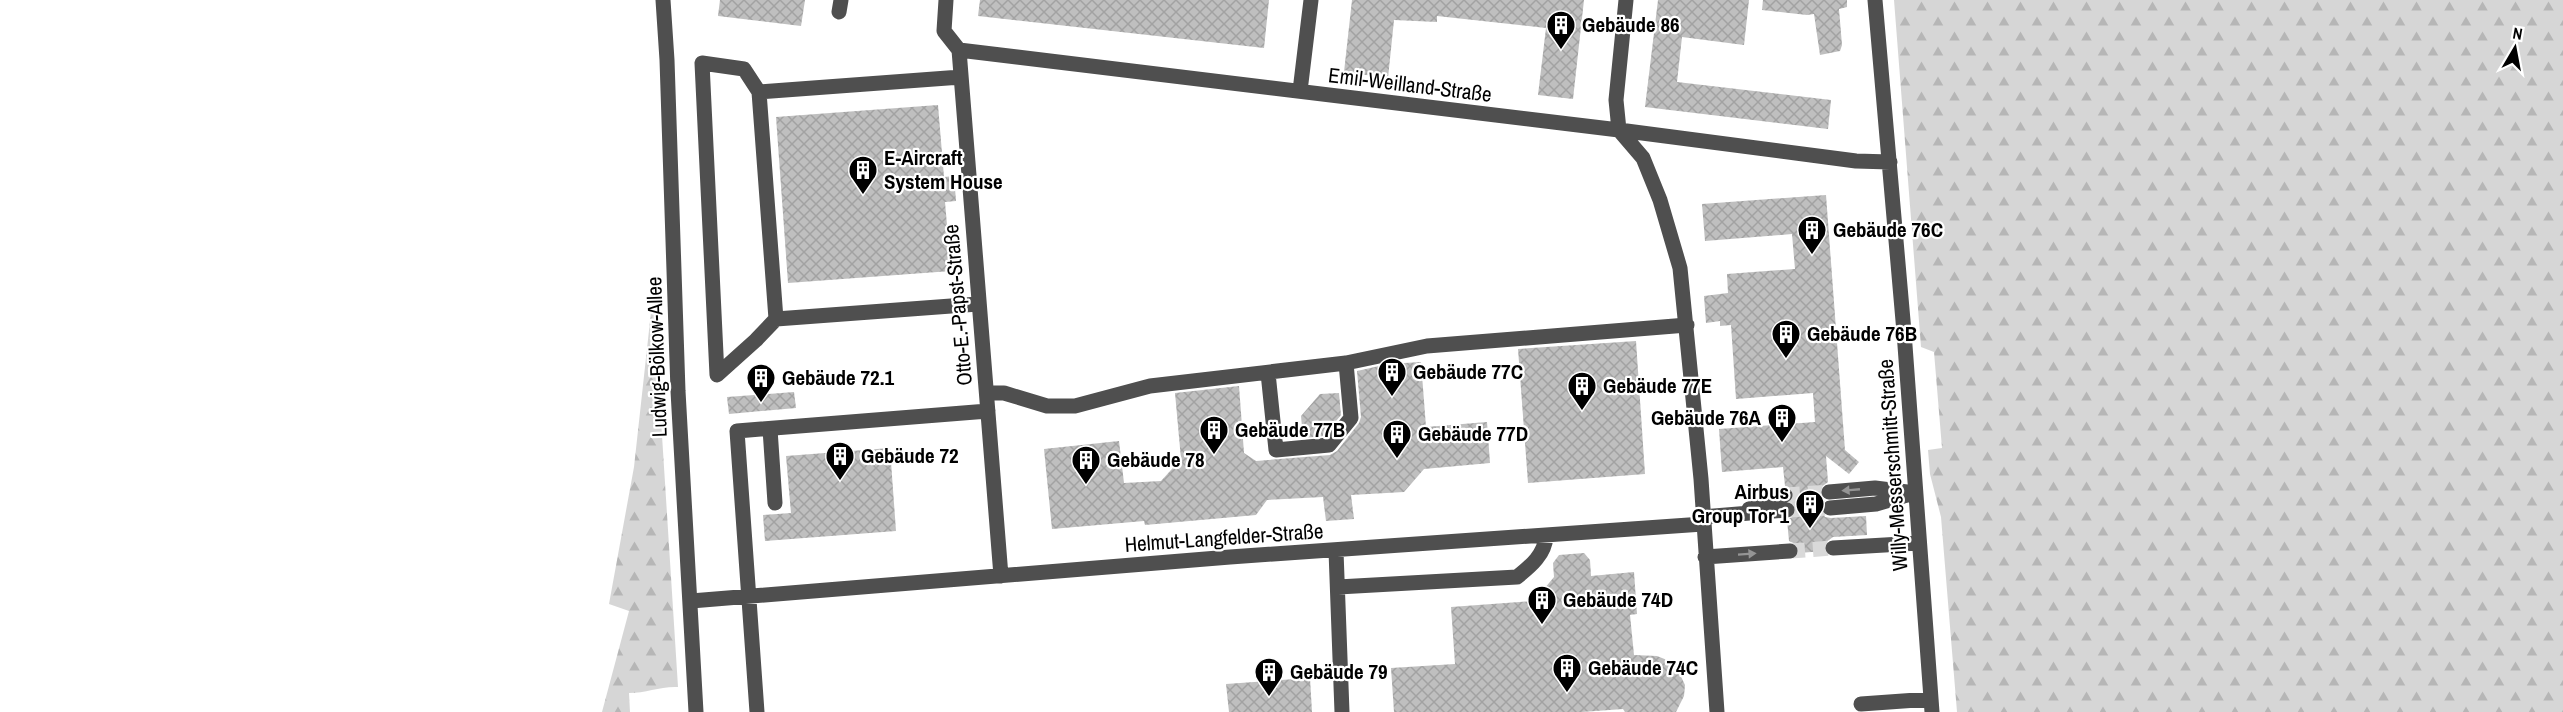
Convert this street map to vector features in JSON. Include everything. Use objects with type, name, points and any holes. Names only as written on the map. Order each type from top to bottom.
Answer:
[{"type":"street","name":"Ludwig-Bölkow-Allee","points":[[663,0],[668,60],[678,390],[696,712]]},
{"type":"street","name":"Otto-E.-Papst-Straße","points":[[946,0],[944,31],[959,50],[1001,576]]},
{"type":"street","points":[[1300,92],[1311,0]]},
{"type":"street","points":[[1626,0],[1616,99],[1619,130],[1643,158],[1664,211],[1680,268],[1687,325],[1717,712]]},
{"type":"street","name":"Willy-Messerschmitt-Straße","points":[[1875,0],[1890,162],[1932,706]]},
{"type":"street","name":"Emil-Weilland-Straße","points":[[959,50],[1856,161],[1890,162]]},
{"type":"street","points":[[776,319],[759,92],[744,69],[702,63],[717,375],[776,319],[978,304]]},
{"type":"street","points":[[759,92],[961,77]]},
{"type":"street","points":[[987,393],[1004,393],[1047,406],[1075,406],[1150,386],[1268,374],[1346,363],[1427,346],[1687,325]]},
{"type":"street","points":[[1268,374],[1276,450],[1329,445],[1351,418],[1346,363]]},
{"type":"street","points":[[757,712],[736,431],[988,411]]},
{"type":"street","points":[[770,429],[775,503]]},
{"type":"street","points":[[1828,492],[1875,488],[1915,493]]},
{"type":"street","points":[[1830,508],[1876,504],[1915,493]]},
{"type":"street","name":"Helmut-Langfelder-Straße","points":[[691,601],[1546,536],[1703,521],[1786,502]]},
{"type":"street","points":[[1338,587],[1517,577],[1530,567],[1545,547],[1546,536]]},
{"type":"street","points":[[1833,548],[1919,543]]},
{"type":"street","points":[[1336,551],[1342,712]]},
{"type":"street","points":[[1705,557],[1790,552]]},
{"type":"street","points":[[1861,704],[1932,706]]},
{"type":"green space","points":[[1894,0],[2563,0],[2563,712],[1957,712],[1941,517],[1930,474],[1928,450],[1942,448],[1934,352],[1921,347]]},
{"type":"green space","points":[[653,294],[678,687],[629,693],[630,712],[602,712],[629,611],[609,604],[634,467]]},
{"type":"building","points":[[720,0],[805,0],[801,26],[718,16]]},
{"type":"building","points":[[980,0],[1269,0],[1264,48],[978,16]]},
{"type":"building","name":"Gebäude 86","points":[[1352,0],[1584,0],[1573,99],[1538,95],[1546,28],[1437,16],[1437,22],[1394,20],[1388,78],[1344,72]]},
{"type":"building","points":[[1658,0],[1749,0],[1744,45],[1682,37],[1677,82],[1831,100],[1828,129],[1645,107]]},
{"type":"building","points":[[1763,0],[1847,0],[1847,7],[1839,9],[1842,45],[1840,51],[1820,55],[1814,14],[1762,10]]},
{"type":"building","name":"E-Aircraft System House","points":[[938,105],[944,177],[954,176],[956,201],[945,202],[951,271],[788,283],[776,117]]},
{"type":"building","points":[[1826,195],[1845,450],[1859,462],[1849,474],[1826,456],[1828,482],[1820,488],[1819,493],[1824,500],[1820,509],[1825,517],[1831,518],[1866,516],[1867,535],[1833,537],[1825,543],[1824,551],[1799,553],[1798,545],[1789,541],[1787,520],[1796,515],[1797,509],[1792,502],[1794,491],[1785,486],[1783,467],[1722,472],[1719,429],[1815,422],[1813,393],[1736,399],[1731,325],[1720,326],[1720,321],[1706,323],[1704,296],[1728,293],[1727,274],[1795,269],[1792,234],[1705,241],[1702,204]]},
{"type":"building","name":"Gebäude 77E","points":[[1636,341],[1645,474],[1528,483],[1518,349]]},
{"type":"building","points":[[1421,362],[1426,427],[1487,422],[1490,463],[1424,469],[1404,492],[1351,495],[1354,519],[1326,521],[1323,497],[1267,500],[1256,515],[1145,525],[1144,521],[1052,529],[1044,449],[1119,441],[1124,483],[1161,481],[1181,459],[1175,393],[1239,386],[1244,453],[1256,461],[1330,455],[1337,451],[1359,423],[1361,417],[1357,371],[1388,364]]},
{"type":"building","name":"Gebäude 72.1","points":[[794,392],[796,408],[729,414],[727,397]]},
{"type":"building","points":[[1339,393],[1341,415],[1324,436],[1303,438],[1301,416],[1320,394]]},
{"type":"building","name":"Gebäude 72","points":[[890,448],[896,531],[765,541],[763,515],[791,513],[786,456]]},
{"type":"building","points":[[1584,553],[1590,560],[1591,576],[1634,572],[1637,614],[1630,615],[1634,655],[1657,656],[1676,666],[1685,685],[1684,696],[1676,712],[1625,712],[1623,709],[1582,712],[1394,712],[1391,668],[1455,664],[1451,607],[1534,601],[1554,577],[1553,563],[1559,555]]},
{"type":"building","name":"Gebäude 79","points":[[1310,678],[1312,712],[1229,712],[1226,684]]},
{"type":"tunnel","points":[[1785,495],[1829,492]]},
{"type":"tunnel","points":[[1787,510],[1830,508]]},
{"type":"tunnel","points":[[1790,551],[1833,548]]},
{"type":"place","name":"Gebäude 86","points":[[1561,50]]},
{"type":"place","name":"E-Aircraft System House","points":[[863,196]]},
{"type":"place","name":"Gebäude 76C","points":[[1812,256]]},
{"type":"place","name":"Gebäude 76B","points":[[1786,360]]},
{"type":"place","name":"Gebäude 77C","points":[[1392,398]]},
{"type":"place","name":"Gebäude 72.1","points":[[761,404]]},
{"type":"place","name":"Gebäude 77E","points":[[1582,412]]},
{"type":"place","name":"Gebäude 76A","points":[[1782,444]]},
{"type":"place","name":"Gebäude 77B","points":[[1214,456]]},
{"type":"place","name":"Gebäude 77D","points":[[1397,460]]},
{"type":"place","name":"Gebäude 72","points":[[840,482]]},
{"type":"place","name":"Gebäude 78","points":[[1086,486]]},
{"type":"place","name":"Airbus Group Tor 1","points":[[1810,530]]},
{"type":"place","name":"Gebäude 74D","points":[[1542,626]]},
{"type":"place","name":"Gebäude 74C","points":[[1567,694]]},
{"type":"place","name":"Gebäude 79","points":[[1269,698]]}]
